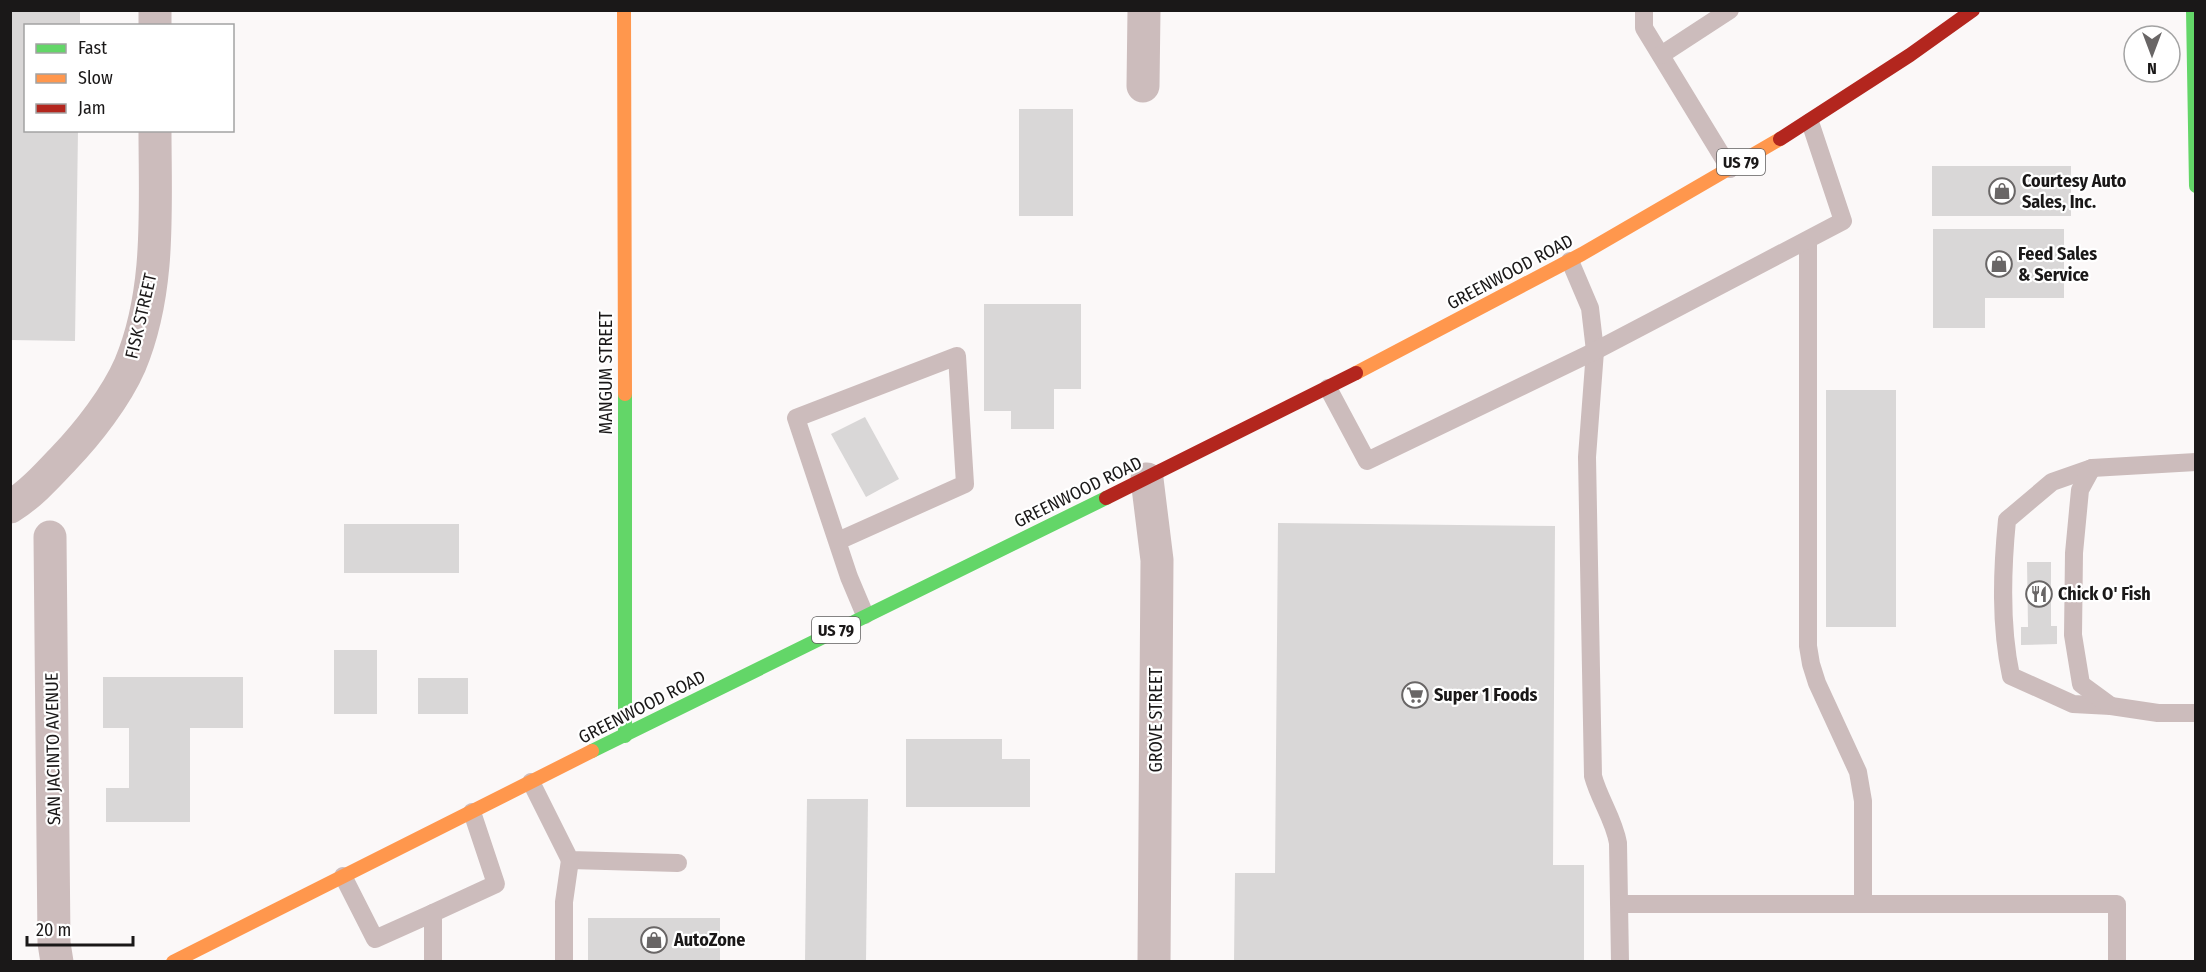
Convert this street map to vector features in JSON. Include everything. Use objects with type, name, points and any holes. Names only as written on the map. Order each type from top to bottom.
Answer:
[{"type":"main road","name":"MANGUM STREET","points":[[624,10],[625,736]]},
{"type":"main road","name":"GREENWOOD ROAD","points":[[173,962],[865,615],[1147,479],[1328,388],[1570,261],[1633,227],[1810,122],[1946,31],[1973,10]]},
{"type":"main road","points":[[2193,10],[2196,186]]},
{"type":"street","points":[[1143,86],[1144,10]]},
{"type":"street","name":"FISK STREET","points":[[10,507],[49,474],[80,442],[102,412],[129,366],[142,326],[151,285],[155,244],[155,132]]},
{"type":"street","name":"GROVE STREET","points":[[1147,479],[1157,560],[1154,962]]},
{"type":"street","name":"SAN JACINTO AVENUE","points":[[50,537],[54,943],[57,962]]},
{"type":"lane","points":[[1644,10],[1644,28],[1730,169]]},
{"type":"lane","points":[[1660,55],[1730,10]]},
{"type":"lane","points":[[1936,10],[1946,31]]},
{"type":"lane","points":[[1328,388],[1367,461],[1595,351],[1808,241],[1843,221],[1810,122]]},
{"type":"lane","points":[[1808,241],[1808,646],[1817,683],[1858,772],[1863,801],[1863,903]]},
{"type":"lane","points":[[1570,261],[1590,308],[1595,351],[1587,457],[1593,776],[1616,831],[1620,962]]},
{"type":"lane","points":[[838,541],[965,484],[957,356],[796,418],[849,577],[865,615]]},
{"type":"lane","points":[[2196,462],[2092,468],[2052,482],[2007,520],[2003,560],[2004,644],[2011,676],[2073,704],[2111,706],[2157,713],[2196,713]]},
{"type":"lane","points":[[2092,468],[2080,490],[2074,553],[2073,635],[2081,684],[2111,706]]},
{"type":"lane","points":[[531,782],[570,860],[564,902],[564,962]]},
{"type":"lane","points":[[343,876],[375,939],[496,884],[472,812]]},
{"type":"lane","points":[[570,860],[678,863]]},
{"type":"lane","points":[[1620,904],[2117,904],[2117,962]]},
{"type":"lane","points":[[433,913],[433,962]]},
{"type":"building","points":[[10,10],[80,10],[80,24],[24,24],[24,132],[78,132],[75,341],[10,340]]},
{"type":"building","points":[[1019,109],[1073,109],[1073,216],[1019,216]]},
{"type":"building","name":"Courtesy Auto Sales, Inc.","points":[[1932,166],[2071,166],[2071,216],[1932,216]]},
{"type":"building","name":"Feed Sales & Service","points":[[1933,229],[2064,229],[2064,298],[1985,298],[1985,328],[1933,328]]},
{"type":"building","points":[[984,304],[1081,304],[1081,389],[1054,389],[1054,429],[1011,429],[1011,411],[984,411]]},
{"type":"building","points":[[1826,390],[1896,390],[1896,627],[1826,627]]},
{"type":"building","points":[[865,417],[899,479],[866,497],[831,434]]},
{"type":"building","name":"Super 1 Foods","points":[[1278,523],[1555,526],[1553,865],[1584,865],[1584,962],[1234,962],[1235,873],[1275,873]]},
{"type":"building","points":[[344,524],[459,524],[459,573],[344,573]]},
{"type":"building","name":"Chick O' Fish","points":[[2027,562],[2051,562],[2051,626],[2057,626],[2057,644],[2021,645],[2021,627],[2028,627]]},
{"type":"building","points":[[334,650],[377,650],[377,714],[334,714]]},
{"type":"building","points":[[103,677],[243,677],[243,728],[190,728],[190,822],[106,822],[106,788],[129,788],[129,728],[103,728]]},
{"type":"building","points":[[418,678],[468,678],[468,714],[418,714]]},
{"type":"building","points":[[906,739],[1002,739],[1002,759],[1030,759],[1030,807],[906,807]]},
{"type":"building","points":[[807,799],[868,799],[866,962],[805,962]]},
{"type":"building","name":"AutoZone","points":[[588,918],[720,918],[720,962],[588,962]]},
{"type":"traffic: fast","points":[[2193,10],[2196,186]]},
{"type":"traffic: fast","points":[[625,394],[625,736]]},
{"type":"traffic: fast","points":[[592,751],[1106,498]]},
{"type":"traffic: slow","points":[[624,10],[625,394]]},
{"type":"traffic: slow","points":[[1356,373],[1582,254],[1780,139]]},
{"type":"traffic: slow","points":[[173,962],[592,751]]},
{"type":"traffic: jam","points":[[1780,139],[1910,55],[1973,10]]},
{"type":"traffic: jam","points":[[1106,498],[1356,373]]},
{"type":"place","name":"Courtesy Auto Sales, Inc.","points":[[2002,191]]},
{"type":"place","name":"Feed Sales & Service","points":[[1999,264]]},
{"type":"place","name":"Chick O' Fish","points":[[2039,594]]},
{"type":"place","name":"Super 1 Foods","points":[[1415,695]]},
{"type":"place","name":"AutoZone","points":[[654,940]]}]
